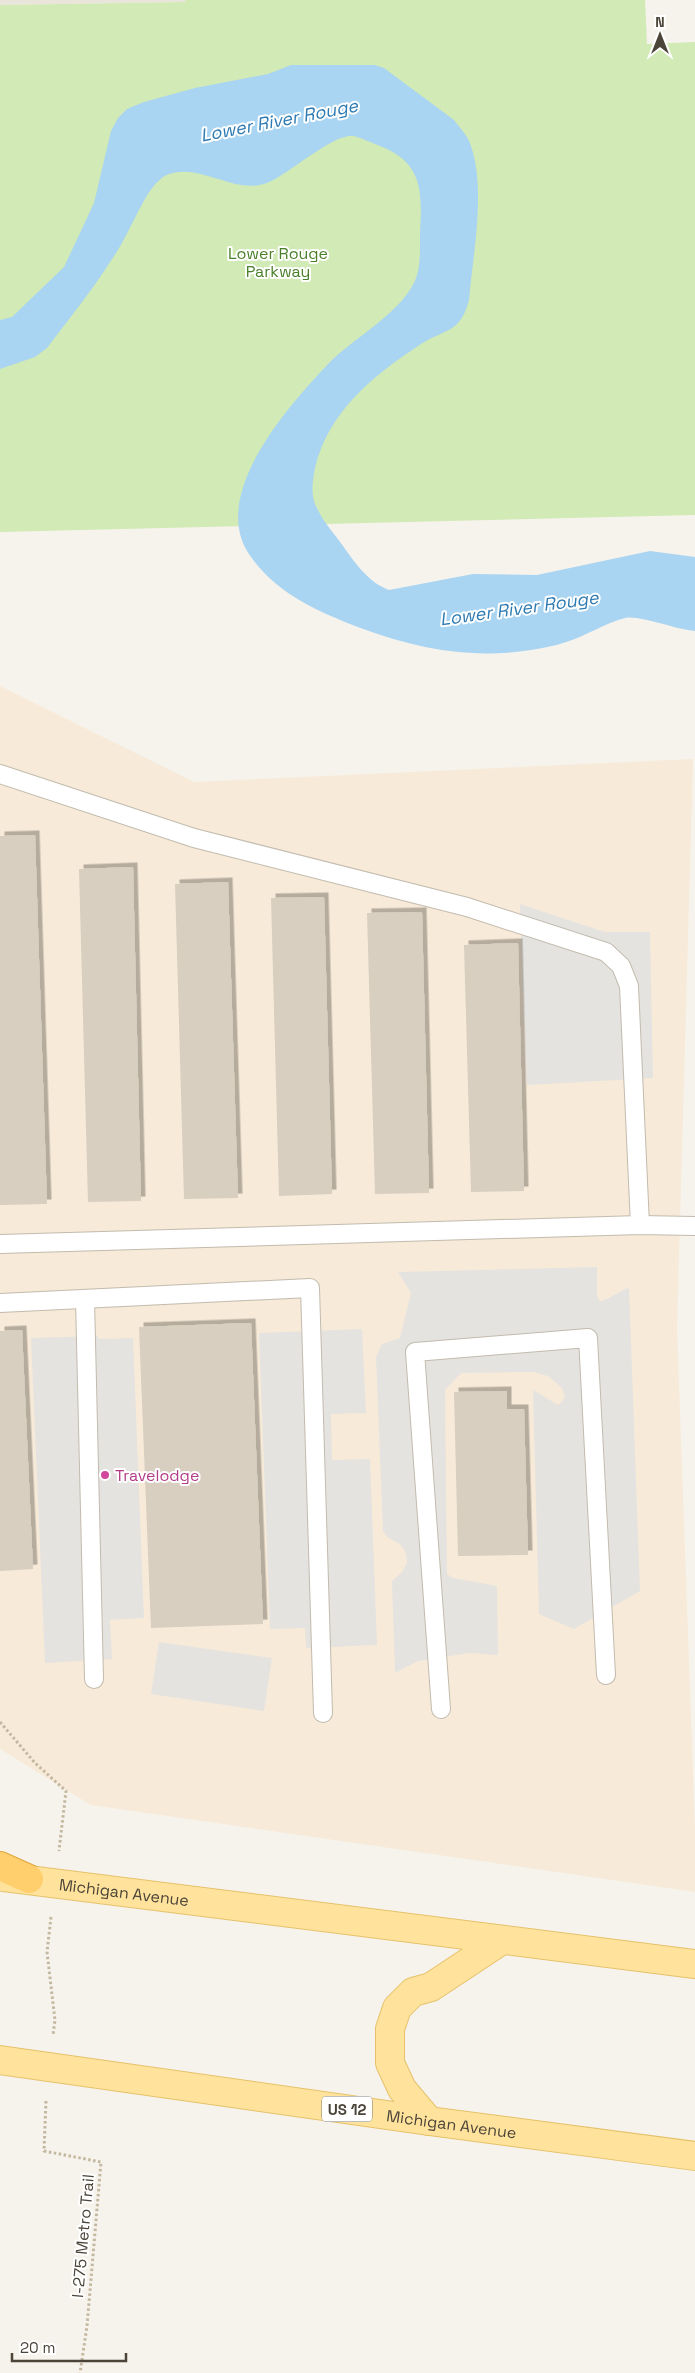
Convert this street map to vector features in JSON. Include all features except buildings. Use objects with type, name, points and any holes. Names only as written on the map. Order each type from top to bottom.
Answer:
[{"type":"highway","points":[[0,1866],[29,1879]]},
{"type":"main road","name":"Michigan Avenue","points":[[0,1876],[695,1964]]},
{"type":"main road","points":[[429,2121],[402,2089],[390,2063],[390,2029],[397,2008],[413,1992],[431,1987],[502,1940]]},
{"type":"main road","name":"Michigan Avenue","points":[[0,2060],[429,2121],[695,2156]]},
{"type":"lane","points":[[0,774],[194,838],[467,907],[606,952],[621,966],[629,986],[640,1225]]},
{"type":"lane","points":[[0,1244],[640,1225],[695,1226]]},
{"type":"lane","points":[[0,1303],[310,1288],[323,1713]]},
{"type":"lane","points":[[86,1299],[94,1679]]},
{"type":"lane","points":[[440,1709],[415,1352],[588,1338],[606,1675]]},
{"type":"path","points":[[0,1722],[35,1763],[66,1791],[62,1829]]},
{"type":"path","points":[[49,1931],[47,1952],[55,2020]]},
{"type":"path","name":"I-275 Metro Trail","points":[[44,2118],[44,2152],[102,2162],[87,2326],[80,2373]]},
{"type":"shaded area","points":[[0,0],[185,0],[185,2],[0,5]]},
{"type":"shaded area","points":[[0,686],[194,782],[693,759],[677,1328],[695,1829],[695,1892],[91,1805],[0,1749]]},
{"type":"shaded area","points":[[520,904],[605,932],[650,932],[653,1078],[527,1085]]},
{"type":"shaded area","points":[[597,1267],[597,1296],[600,1301],[629,1287],[640,1591],[574,1629],[539,1614],[533,1390],[558,1405],[565,1398],[562,1388],[548,1376],[533,1372],[461,1373],[445,1390],[447,1574],[453,1578],[497,1586],[498,1655],[469,1653],[418,1661],[395,1673],[392,1581],[402,1572],[407,1563],[406,1553],[400,1544],[387,1537],[383,1531],[376,1357],[382,1344],[400,1338],[411,1293],[398,1272]]},
{"type":"shaded area","points":[[362,1329],[366,1413],[331,1414],[332,1460],[370,1459],[377,1645],[306,1648],[305,1628],[270,1629],[259,1333]]},
{"type":"shaded area","points":[[98,1336],[98,1339],[133,1338],[144,1618],[110,1620],[112,1659],[45,1663],[31,1338]]},
{"type":"shaded area","points":[[159,1642],[272,1658],[264,1711],[151,1694]]},
{"type":"green space","name":"Lower Rouge Parkway","points":[[185,0],[645,0],[647,44],[695,42],[695,515],[0,532],[0,5],[185,2]]},
{"type":"water","name":"Lower River Rouge","points":[[291,65],[375,65],[384,68],[454,120],[464,132],[470,142],[478,182],[475,242],[469,300],[465,311],[456,325],[418,346],[369,383],[341,413],[321,448],[315,468],[313,484],[314,501],[325,522],[365,574],[380,586],[389,590],[473,574],[537,575],[650,551],[695,557],[695,631],[640,619],[625,618],[566,642],[531,650],[484,653],[439,649],[394,639],[322,612],[295,598],[271,580],[251,557],[240,533],[239,507],[246,480],[259,452],[276,426],[314,379],[341,352],[398,305],[414,283],[418,272],[421,205],[420,193],[413,171],[405,161],[394,153],[360,138],[354,136],[345,137],[335,141],[276,178],[255,186],[230,183],[193,172],[169,174],[164,177],[154,185],[147,196],[103,273],[47,348],[35,357],[0,369],[0,320],[12,317],[64,267],[94,203],[111,131],[118,118],[127,109],[144,102],[195,88],[268,74]]},
{"type":"place","name":"Travelodge","points":[[105,1475]]}]
